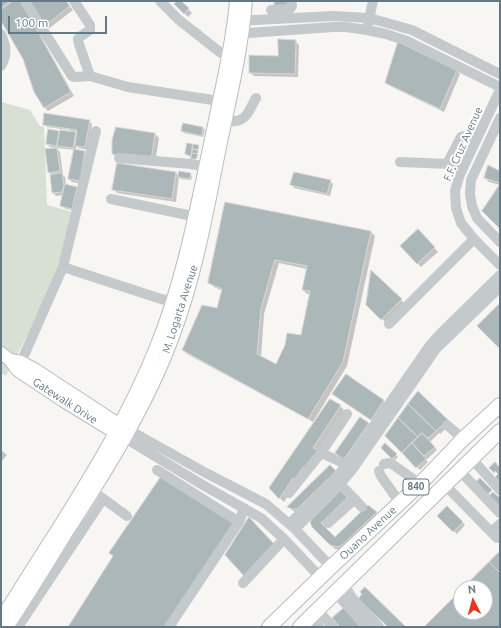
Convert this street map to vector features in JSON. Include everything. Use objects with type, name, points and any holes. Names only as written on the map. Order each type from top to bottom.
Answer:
[{"type":"highway","name":"Ouano Avenue","points":[[270,627],[330,567],[420,484],[463,439],[500,405]]},
{"type":"highway","name":"Ouano Avenue","points":[[312,620],[340,588],[500,431]]},
{"type":"main road","name":"M. Logarta Avenue","points":[[236,1],[239,21]]},
{"type":"main road","name":"M. Logarta Avenue","points":[[169,332],[182,312],[195,267],[200,218],[221,119],[239,21],[246,1]]},
{"type":"main road","name":"M. Logarta Avenue","points":[[221,119],[219,102],[233,57]]},
{"type":"main road","name":"M. Logarta Avenue","points":[[7,627],[167,354],[172,301],[200,218]]},
{"type":"main road","name":"Gatewalk Drive","points":[[12,361],[36,370],[122,432]]},
{"type":"main road","name":"M. Logarta Avenue","points":[[1,618],[89,489]]},
{"type":"street","points":[[25,1],[72,76],[90,76],[128,87],[219,102]]},
{"type":"street","points":[[74,1],[90,25],[90,30],[78,39],[90,76]]},
{"type":"street","points":[[160,1],[179,20],[221,53],[233,57]]},
{"type":"street","points":[[271,10],[290,8],[292,6],[291,1]]},
{"type":"street","points":[[367,30],[373,1]]},
{"type":"street","points":[[239,21],[334,16],[369,18],[412,30],[500,74]]},
{"type":"street","points":[[237,34],[333,27],[367,30],[407,41],[500,89]]},
{"type":"street","points":[[1,34],[5,44],[6,55],[1,66]]},
{"type":"street","name":"F.F. Cruz Avenue","points":[[500,89],[476,139],[455,191],[456,208],[461,223],[474,240],[500,265]]},
{"type":"street","points":[[221,119],[236,122],[243,120],[256,98]]},
{"type":"street","name":"F.F. Cruz Avenue","points":[[500,118],[471,180],[470,194],[472,206],[477,218],[500,242]]},
{"type":"street","points":[[12,361],[63,267],[96,130]]},
{"type":"street","points":[[449,164],[449,160],[461,137],[464,136],[476,139]]},
{"type":"street","points":[[119,158],[191,164],[211,168]]},
{"type":"street","points":[[400,162],[449,164],[462,171]]},
{"type":"street","points":[[111,199],[200,218]]},
{"type":"street","points":[[389,324],[474,240]]},
{"type":"street","points":[[63,267],[161,299],[172,301]]},
{"type":"street","points":[[292,526],[340,484],[349,468],[433,347],[440,334],[500,275]]},
{"type":"street","points":[[433,347],[500,287]]},
{"type":"street","points":[[289,493],[321,453],[347,414]]},
{"type":"street","points":[[448,425],[463,439]]},
{"type":"street","points":[[122,432],[266,504],[292,526],[330,567]]},
{"type":"street","points":[[122,432],[201,484],[261,518],[284,539],[320,577]]},
{"type":"street","points":[[321,453],[339,460],[349,468]]},
{"type":"street","points":[[472,459],[500,490]]},
{"type":"street","points":[[400,503],[381,476],[382,468],[389,463],[392,464],[420,484]]},
{"type":"street","points":[[292,526],[330,484],[349,468]]},
{"type":"street","points":[[157,470],[239,522]]},
{"type":"street","points":[[460,471],[500,513]]},
{"type":"street","points":[[472,484],[484,472]]},
{"type":"street","points":[[201,484],[206,473]]},
{"type":"street","points":[[328,523],[359,503],[340,484]]},
{"type":"street","points":[[445,485],[494,535],[500,524]]},
{"type":"street","points":[[89,489],[127,516]]},
{"type":"street","points":[[18,627],[103,499]]},
{"type":"street","points":[[169,627],[239,522],[244,508]]},
{"type":"street","points":[[243,582],[284,539]]},
{"type":"street","points":[[340,588],[366,627]]},
{"type":"street","points":[[340,588],[352,598],[379,627]]},
{"type":"street","points":[[312,620],[333,627]]},
{"type":"shaded area","points":[[1,102],[30,110],[40,126],[44,127],[47,205],[73,212],[62,255],[53,280],[37,317],[6,376],[1,373]]},
{"type":"building","points":[[1,1],[10,1],[1,8]]},
{"type":"building","points":[[13,1],[21,1],[71,92],[44,108],[34,92],[23,59],[1,21],[1,10]]},
{"type":"building","points":[[66,1],[70,6],[43,27],[30,2]]},
{"type":"building","points":[[177,1],[181,1],[189,8],[184,14],[174,4]]},
{"type":"building","points":[[274,1],[289,1],[289,7],[275,8]]},
{"type":"building","points":[[278,39],[296,40],[295,74],[249,73],[249,55],[278,56]]},
{"type":"building","points":[[398,42],[457,70],[440,109],[385,83]]},
{"type":"building","points":[[44,113],[90,120],[85,147],[75,146],[77,130],[43,125]]},
{"type":"building","points":[[183,123],[203,127],[202,136],[181,131]]},
{"type":"building","points":[[116,127],[155,133],[151,160],[112,154],[112,140]]},
{"type":"building","points":[[48,129],[59,131],[57,146],[46,144]]},
{"type":"building","points":[[60,130],[76,132],[73,148],[57,146]]},
{"type":"building","points":[[187,143],[193,144],[191,156],[185,154]]},
{"type":"building","points":[[193,144],[199,145],[198,150],[192,149]]},
{"type":"building","points":[[57,148],[60,171],[48,173],[45,149]]},
{"type":"building","points":[[74,149],[85,151],[80,181],[68,179]]},
{"type":"building","points":[[193,149],[198,150],[197,154],[192,153]]},
{"type":"building","points":[[192,153],[198,154],[196,159],[191,159]]},
{"type":"building","points":[[117,163],[176,172],[172,199],[112,190]]},
{"type":"building","points":[[488,165],[500,171],[500,183],[484,178]]},
{"type":"building","points":[[179,171],[191,173],[190,179],[178,177]]},
{"type":"building","points":[[294,172],[331,180],[327,194],[290,185]]},
{"type":"building","points":[[62,173],[64,186],[62,192],[52,193],[50,175]]},
{"type":"building","points":[[65,184],[77,187],[72,209],[60,206]]},
{"type":"building","points":[[500,184],[500,229],[482,211]]},
{"type":"building","points":[[225,202],[371,231],[343,362],[308,419],[182,350],[202,305],[217,308],[222,289],[208,283]],"holes":[[[275,260],[307,266],[302,290],[310,291],[301,335],[287,333],[285,345],[276,364],[257,354],[261,309]]]},
{"type":"building","points":[[418,229],[435,247],[417,264],[400,246]]},
{"type":"building","points":[[371,270],[402,299],[381,320],[366,305]]},
{"type":"building","points":[[500,303],[500,349],[477,326]]},
{"type":"building","points":[[346,374],[384,400],[371,420],[332,394]]},
{"type":"building","points":[[418,391],[448,420],[436,431],[408,404]]},
{"type":"building","points":[[330,399],[341,405],[313,448],[318,450],[306,468],[303,467],[295,479],[293,478],[279,499],[269,488]]},
{"type":"building","points":[[408,404],[436,431],[428,438],[422,433],[418,437],[398,418]]},
{"type":"building","points":[[360,417],[369,423],[344,459],[335,453]]},
{"type":"building","points":[[398,418],[418,437],[402,453],[385,436]]},
{"type":"building","points":[[422,433],[435,447],[424,456],[412,443]]},
{"type":"building","points":[[385,443],[397,454],[392,459],[381,448]]},
{"type":"building","points":[[412,443],[426,459],[416,468],[402,453]]},
{"type":"building","points":[[495,462],[500,468],[500,482],[495,477],[498,474],[495,471],[494,473],[489,468]]},
{"type":"building","points":[[330,465],[336,471],[297,509],[287,507]]},
{"type":"building","points":[[162,475],[236,524],[165,627],[68,627],[113,556],[109,553]]},
{"type":"building","points":[[480,478],[492,490],[487,495],[475,483]]},
{"type":"building","points":[[341,490],[348,497],[321,523],[335,537],[368,505],[377,512],[339,547],[330,545],[312,527],[310,522]]},
{"type":"building","points":[[493,492],[500,498],[500,506],[489,496]]},
{"type":"building","points":[[447,506],[463,522],[453,532],[437,516]]},
{"type":"building","points":[[249,517],[275,545],[244,576],[225,555]]},
{"type":"building","points":[[500,551],[500,573],[489,562]]},
{"type":"building","points":[[489,562],[500,573],[500,627],[424,627],[453,598],[453,620],[493,620],[493,580],[471,580]]},
{"type":"building","points":[[365,587],[406,627],[388,627],[358,599],[362,594],[360,592]]},
{"type":"building","points":[[345,607],[364,627],[340,627],[332,618]]}]
